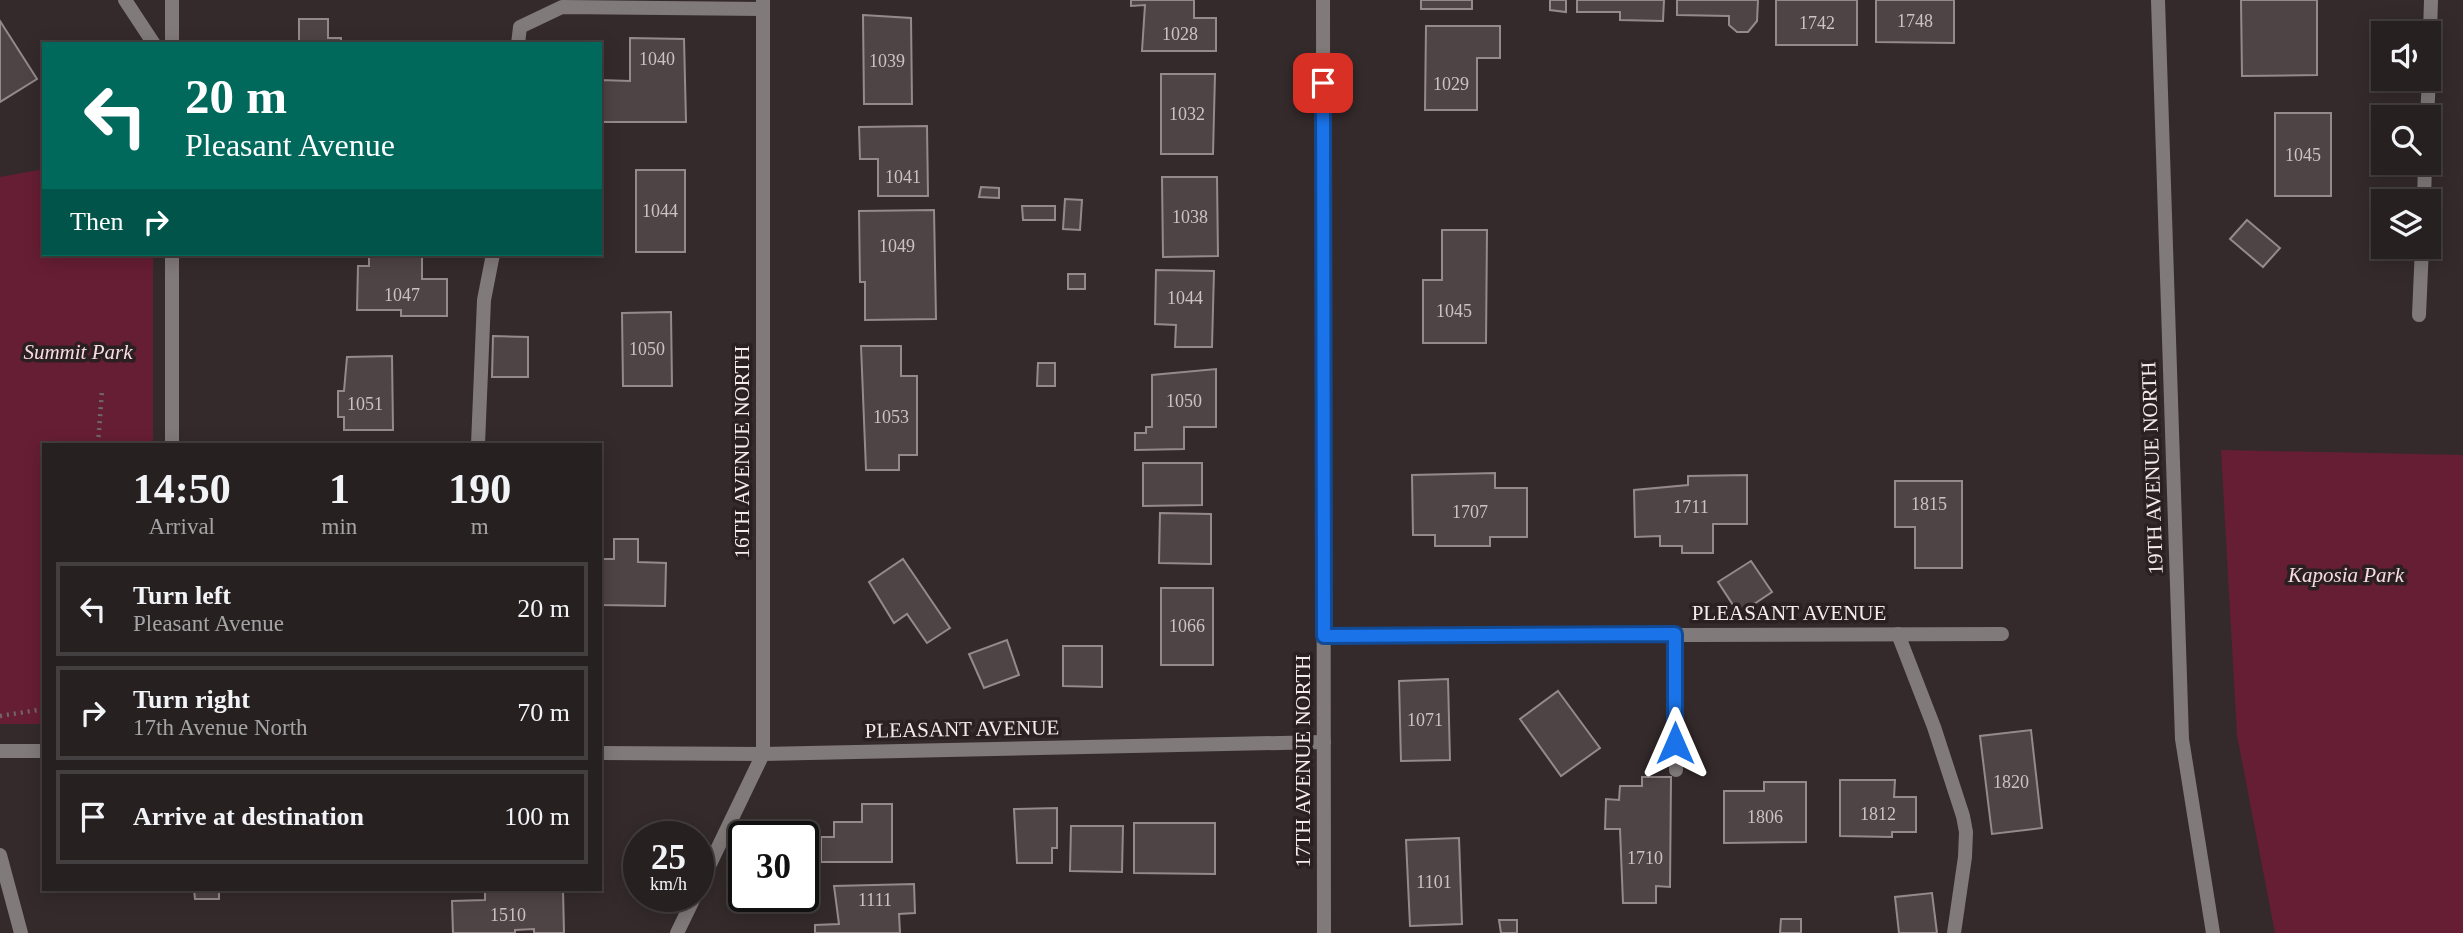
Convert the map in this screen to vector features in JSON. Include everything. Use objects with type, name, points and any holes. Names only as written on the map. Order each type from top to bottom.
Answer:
[{"type":"street","points":[[125,0],[153,42]]},
{"type":"street","points":[[172,0],[172,42]]},
{"type":"street","name":"17TH AVENUE NORTH","points":[[1323,0],[1324,933]]},
{"type":"street","name":"19TH AVENUE NORTH","points":[[2158,0],[2182,739],[2213,933]]},
{"type":"street","points":[[2430,21],[2431,0]]},
{"type":"street","points":[[518,42],[520,27],[562,7],[763,5]]},
{"type":"street","name":"16TH AVENUE NORTH","points":[[714,856],[763,754],[763,5]]},
{"type":"street","points":[[172,256],[172,443]]},
{"type":"street","points":[[478,443],[484,300],[494,256]]},
{"type":"street","points":[[2419,314],[2421,259]]},
{"type":"street","points":[[1675,634],[1676,770]]},
{"type":"street","points":[[1898,634],[1934,727],[1966,832],[1954,933]]},
{"type":"street","name":"PLEASANT AVENUE","points":[[1324,636],[2001,634]]},
{"type":"street","name":"PLEASANT AVENUE","points":[[602,753],[763,754],[1324,742]]},
{"type":"street","points":[[0,751],[42,751]]},
{"type":"street","points":[[0,855],[21,933]]},
{"type":"street","points":[[677,933],[687,912]]},
{"type":"path","points":[[97,443],[102,391]]},
{"type":"path","points":[[0,716],[42,709]]},
{"type":"green space","name":"Summit Park","points":[[42,169],[42,256],[153,256],[153,443],[42,443],[42,724],[0,724],[0,177]]},
{"type":"green space","name":"Kaposia Park","points":[[2221,450],[2463,455],[2463,933],[2275,933],[2237,735]]},
{"type":"building","points":[[1131,0],[1194,0],[1194,18],[1216,18],[1216,51],[1142,51],[1145,5],[1131,6]]},
{"type":"building","points":[[1421,0],[1472,0],[1472,9],[1421,9]]},
{"type":"building","points":[[1550,0],[1566,0],[1566,12],[1550,10]]},
{"type":"building","points":[[1577,0],[1664,0],[1663,21],[1620,20],[1620,12],[1577,12]]},
{"type":"building","points":[[1677,0],[1758,0],[1757,21],[1748,32],[1737,32],[1729,25],[1729,16],[1677,15]]},
{"type":"building","points":[[1776,0],[1857,0],[1857,45],[1776,45]]},
{"type":"building","points":[[1876,0],[1954,0],[1954,43],[1876,42]]},
{"type":"building","points":[[2241,0],[2317,0],[2317,75],[2242,76]]},
{"type":"building","points":[[863,15],[911,18],[912,104],[864,104]]},
{"type":"building","points":[[299,19],[328,19],[328,38],[341,38],[341,42],[299,42]]},
{"type":"building","points":[[0,21],[37,79],[0,102]]},
{"type":"building","points":[[1426,26],[1500,26],[1500,58],[1477,58],[1477,110],[1425,110]]},
{"type":"building","points":[[630,38],[684,39],[686,122],[602,122],[602,80],[630,81]]},
{"type":"building","points":[[1161,74],[1215,74],[1213,154],[1161,154]]},
{"type":"building","points":[[2275,113],[2331,113],[2331,196],[2275,196]]},
{"type":"building","points":[[927,126],[928,196],[878,196],[878,159],[860,159],[859,127]]},
{"type":"building","points":[[636,170],[685,170],[685,252],[636,252]]},
{"type":"building","points":[[1162,177],[1217,177],[1218,256],[1163,257]]},
{"type":"building","points":[[981,187],[999,188],[999,198],[979,197]]},
{"type":"building","points":[[1065,199],[1082,200],[1080,230],[1063,229]]},
{"type":"building","points":[[1022,206],[1055,206],[1055,220],[1023,220]]},
{"type":"building","points":[[934,210],[936,319],[865,320],[865,282],[860,282],[859,211]]},
{"type":"building","points":[[2247,220],[2280,248],[2263,267],[2230,239]]},
{"type":"building","points":[[1442,230],[1487,230],[1486,343],[1423,343],[1423,280],[1442,280]]},
{"type":"building","points":[[369,256],[422,256],[422,279],[447,279],[447,316],[401,316],[401,310],[357,310],[358,266],[369,266]]},
{"type":"building","points":[[1156,270],[1214,271],[1212,347],[1175,347],[1176,325],[1155,324]]},
{"type":"building","points":[[1068,274],[1085,274],[1085,289],[1068,289]]},
{"type":"building","points":[[671,312],[672,386],[623,386],[622,313]]},
{"type":"building","points":[[493,336],[528,337],[528,377],[492,377]]},
{"type":"building","points":[[861,346],[901,346],[901,376],[917,376],[917,455],[899,455],[899,470],[866,470]]},
{"type":"building","points":[[392,356],[393,430],[344,430],[344,417],[338,417],[338,391],[344,391],[347,357]]},
{"type":"building","points":[[1038,363],[1055,363],[1055,386],[1037,386]]},
{"type":"building","points":[[1216,369],[1216,427],[1184,427],[1184,449],[1135,450],[1135,433],[1146,433],[1146,427],[1152,427],[1152,375]]},
{"type":"building","points":[[1143,463],[1202,463],[1202,505],[1143,506]]},
{"type":"building","points":[[1495,473],[1495,488],[1527,488],[1527,537],[1490,537],[1490,546],[1435,546],[1435,535],[1413,535],[1412,475]]},
{"type":"building","points":[[1747,475],[1747,524],[1713,524],[1713,553],[1682,553],[1682,546],[1660,546],[1660,536],[1635,537],[1634,490],[1688,485],[1688,476]]},
{"type":"building","points":[[1895,481],[1962,481],[1962,568],[1915,568],[1915,527],[1895,527]]},
{"type":"building","points":[[1160,513],[1211,514],[1211,564],[1159,563]]},
{"type":"building","points":[[614,539],[638,539],[638,562],[666,563],[665,606],[602,605],[602,559],[614,559]]},
{"type":"building","points":[[903,559],[950,628],[927,643],[907,614],[894,623],[869,582]]},
{"type":"building","points":[[1751,561],[1772,592],[1739,614],[1718,582]]},
{"type":"building","points":[[1161,588],[1213,588],[1213,665],[1161,665]]},
{"type":"building","points":[[1007,640],[1019,675],[984,688],[969,654]]},
{"type":"building","points":[[1063,646],[1102,646],[1102,687],[1063,686]]},
{"type":"building","points":[[1448,679],[1450,760],[1401,761],[1399,681]]},
{"type":"building","points":[[1558,691],[1600,748],[1561,776],[1520,719]]},
{"type":"building","points":[[2031,730],[2042,828],[1992,834],[1980,736]]},
{"type":"building","points":[[1642,777],[1671,777],[1670,887],[1656,886],[1656,903],[1623,903],[1620,829],[1605,829],[1606,799],[1619,800],[1620,786],[1642,786]]},
{"type":"building","points":[[1840,780],[1895,780],[1894,797],[1916,797],[1916,832],[1892,832],[1892,837],[1840,836]]},
{"type":"building","points":[[1764,782],[1806,782],[1806,842],[1724,843],[1724,791],[1764,791]]},
{"type":"building","points":[[862,804],[892,804],[892,862],[821,862],[821,837],[834,837],[834,822],[862,822]]},
{"type":"building","points":[[1057,808],[1057,848],[1052,848],[1052,863],[1017,863],[1014,809]]},
{"type":"building","points":[[1134,823],[1215,823],[1215,874],[1134,873]]},
{"type":"building","points":[[1071,826],[1123,826],[1122,872],[1070,871]]},
{"type":"building","points":[[1459,838],[1462,924],[1410,926],[1406,840]]},
{"type":"building","points":[[914,884],[915,913],[899,914],[900,933],[815,933],[815,925],[839,924],[834,886]]},
{"type":"building","points":[[194,891],[219,891],[219,899],[195,899]]},
{"type":"building","points":[[563,891],[564,933],[534,933],[534,929],[515,930],[515,933],[453,933],[452,901],[485,900],[485,892]]},
{"type":"building","points":[[1932,893],[1937,933],[1899,933],[1895,897]]},
{"type":"building","points":[[1781,919],[1801,919],[1801,933],[1780,933]]},
{"type":"building","points":[[1499,920],[1517,920],[1517,933],[1501,933]]},
{"type":"route","points":[[1323,83],[1324,636],[1675,634],[1675,743]]}]
